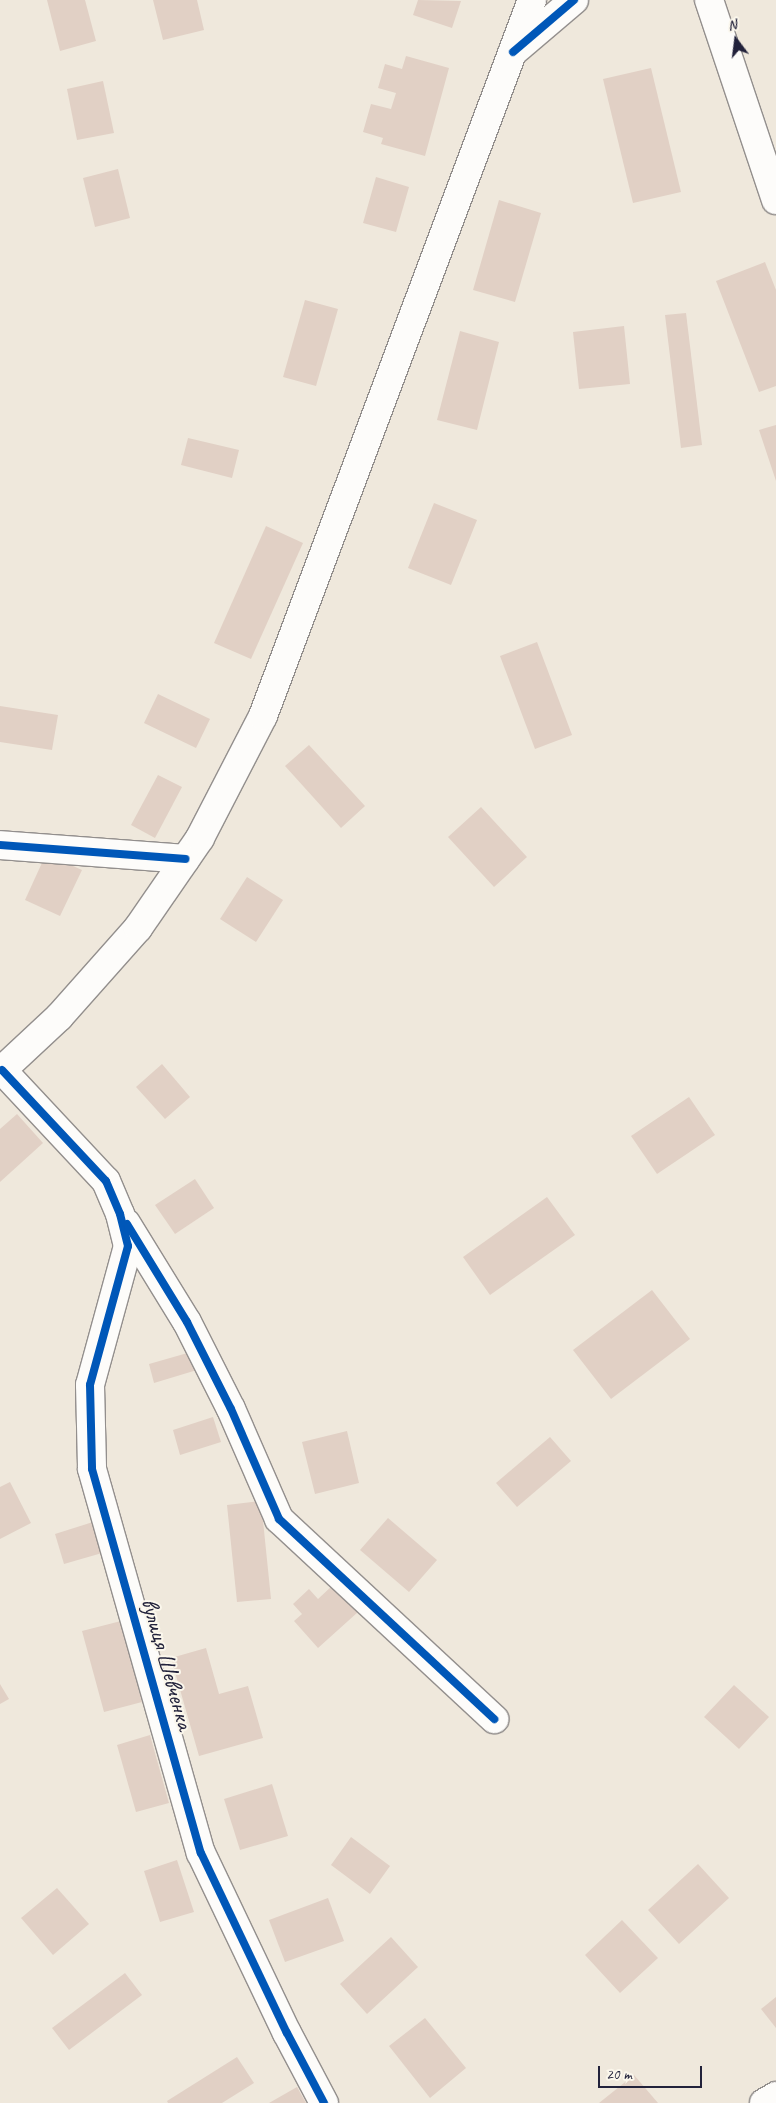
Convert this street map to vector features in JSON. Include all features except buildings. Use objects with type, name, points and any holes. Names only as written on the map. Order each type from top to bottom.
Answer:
[{"type":"street","points":[[1,1071],[58,1017],[138,928],[200,838],[264,716],[532,0]]},
{"type":"street","points":[[512,52],[574,0]]},
{"type":"street","points":[[695,0],[712,9],[776,200]]},
{"type":"street","points":[[0,845],[185,859]]},
{"type":"street","name":"вулиця Шевченка","points":[[1,1071],[106,1181],[120,1214],[187,1322],[231,1409],[279,1519],[494,1719]]},
{"type":"street","name":"вулиця Шевченка","points":[[120,1214],[128,1246],[90,1385],[92,1469],[201,1853],[287,2033],[324,2103]]},
{"type":"street","points":[[764,2103],[776,2096]]},
{"type":"cycle path","points":[[513,52],[574,0]]},
{"type":"cycle path","points":[[0,845],[185,859]]},
{"type":"cycle path","points":[[2,1070],[106,1181],[120,1214],[128,1246],[90,1385],[92,1469],[201,1853],[287,2033],[324,2103]]},
{"type":"cycle path","points":[[127,1224],[187,1322],[231,1409],[279,1519],[494,1719]]}]
